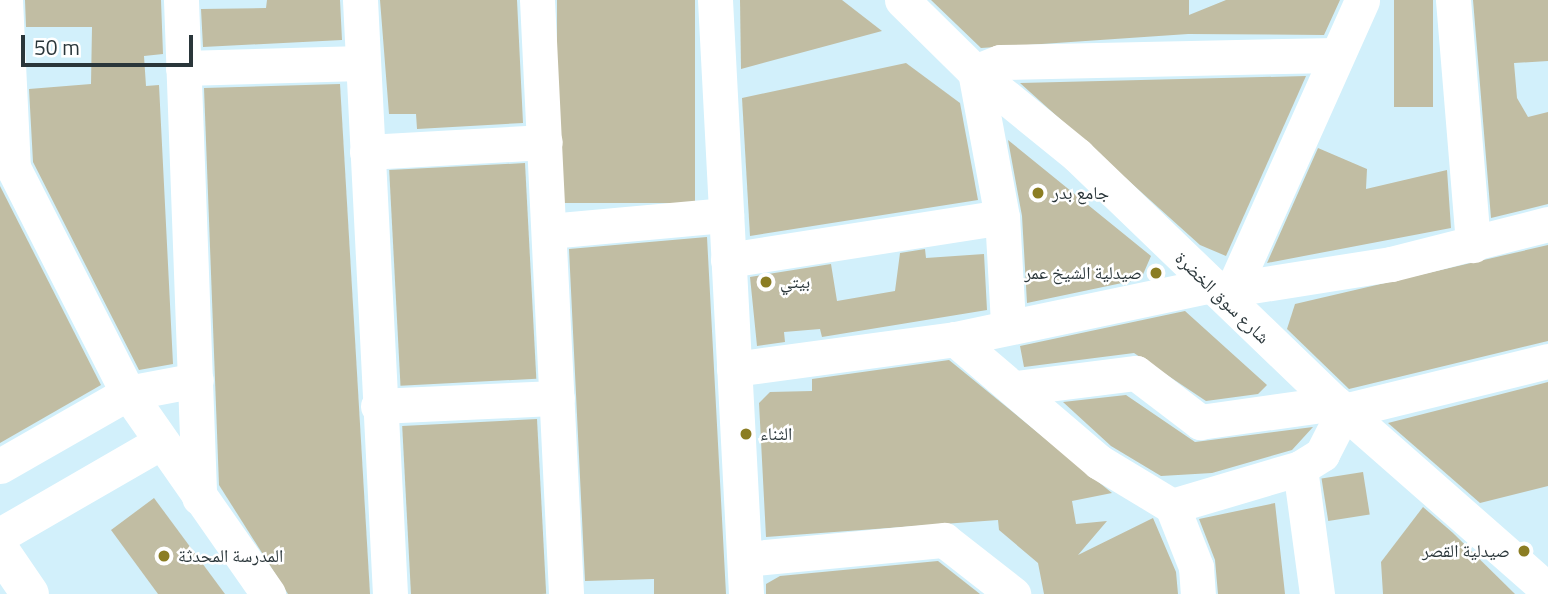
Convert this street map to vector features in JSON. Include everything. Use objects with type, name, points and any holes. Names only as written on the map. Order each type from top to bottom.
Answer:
[{"type":"main road","points":[[0,550],[30,594]]},
{"type":"street","points":[[5,0],[13,174]]},
{"type":"street","points":[[181,0],[199,498]]},
{"type":"street","points":[[360,0],[378,406],[390,594]]},
{"type":"street","points":[[537,0],[566,594]]},
{"type":"street","points":[[715,0],[746,594]]},
{"type":"street","name":"شارع سوق الخضرة","points":[[902,0],[975,72],[1077,155],[1220,288],[1340,407],[1548,590]]},
{"type":"street","points":[[1220,288],[1362,0]]},
{"type":"street","points":[[1453,0],[1473,245]]},
{"type":"street","points":[[1008,323],[1002,217],[975,72],[1000,62],[1336,55]]},
{"type":"street","points":[[183,68],[362,63]]},
{"type":"street","points":[[0,142],[13,174],[128,393],[268,594]]},
{"type":"street","points":[[367,152],[545,142]]},
{"type":"street","points":[[549,231],[726,215]]},
{"type":"street","points":[[728,260],[1002,217]]},
{"type":"street","points":[[734,369],[955,339],[1008,323],[1473,245],[1548,224]]},
{"type":"street","points":[[955,339],[1017,388],[1099,462],[1172,506],[1196,566],[1198,594]]},
{"type":"street","points":[[1017,388],[1136,373],[1200,422],[1340,407],[1548,361]]},
{"type":"street","points":[[0,466],[128,393],[196,380]]},
{"type":"street","points":[[378,406],[557,398]]},
{"type":"street","points":[[1172,506],[1300,468],[1322,454],[1340,407]]},
{"type":"street","points":[[0,535],[161,442]]},
{"type":"street","points":[[1300,468],[1317,594]]},
{"type":"street","points":[[745,559],[944,540],[1013,594]]},
{"type":"street","points":[[1516,560],[1548,575]]},
{"type":"building","points":[[25,0],[161,0],[163,54],[144,56],[146,86],[159,85],[173,364],[139,370],[33,162],[29,89],[91,84],[92,27],[26,27]]},
{"type":"building","points":[[267,0],[340,0],[342,40],[203,47],[201,9],[266,8]]},
{"type":"building","points":[[380,0],[517,0],[523,123],[417,129],[416,114],[389,114]]},
{"type":"building","points":[[557,0],[695,0],[695,203],[557,203]]},
{"type":"building","points":[[740,0],[842,0],[882,31],[741,69]]},
{"type":"building","points":[[931,0],[1189,0],[1189,15],[1226,0],[1340,0],[1324,35],[1188,34],[981,48]]},
{"type":"building","points":[[1394,0],[1433,0],[1433,107],[1394,107]]},
{"type":"building","points":[[1473,0],[1548,0],[1548,61],[1514,63],[1517,98],[1528,117],[1548,112],[1548,204],[1491,218]]},
{"type":"building","points":[[906,63],[960,103],[978,200],[750,236],[742,98]]},
{"type":"building","points":[[1306,76],[1226,256],[1200,245],[1020,83]]},
{"type":"building","points":[[340,84],[370,594],[288,594],[219,485],[204,88]]},
{"type":"building","name":"جامع بدر","points":[[1008,140],[1151,256],[1141,279],[1027,303],[1022,216]]},
{"type":"building","points":[[1318,148],[1367,169],[1366,189],[1447,170],[1451,228],[1267,263]]},
{"type":"building","points":[[525,163],[536,379],[400,386],[389,170]]},
{"type":"building","points":[[0,186],[101,385],[0,443]]},
{"type":"building","points":[[707,237],[726,594],[654,594],[654,579],[585,581],[569,249]]},
{"type":"building","points":[[1548,245],[1548,341],[1349,389],[1287,329],[1295,304]]},
{"type":"building","points":[[925,249],[926,258],[984,254],[987,310],[822,337],[820,329],[784,332],[785,342],[757,346],[750,277],[831,264],[837,301],[895,291],[900,253]]},
{"type":"building","points":[[1185,311],[1267,385],[1258,394],[1206,401],[1134,353],[1024,367],[1020,346]]},
{"type":"building","points":[[949,360],[1112,493],[1072,501],[1076,524],[1107,521],[1078,555],[1153,518],[1176,572],[1178,594],[1044,594],[1038,563],[999,530],[998,520],[766,537],[759,403],[770,392],[812,391],[812,379]]},
{"type":"building","points":[[1548,382],[1548,486],[1480,503],[1388,423]]},
{"type":"building","points":[[1126,395],[1195,442],[1313,427],[1292,450],[1212,473],[1161,476],[1111,446],[1063,402]]},
{"type":"building","points":[[537,419],[546,594],[411,594],[402,426]]},
{"type":"building","points":[[1363,472],[1370,514],[1328,521],[1322,479]]},
{"type":"building","points":[[154,498],[225,594],[158,594],[111,530]]},
{"type":"building","points":[[1275,503],[1285,594],[1218,594],[1215,560],[1199,519]]},
{"type":"building","points":[[1423,507],[1515,594],[1383,594],[1381,562]]},
{"type":"building","points":[[938,561],[980,594],[766,594],[766,584],[780,576]]},
{"type":"place","name":"جامع بدر","points":[[1038,193]]},
{"type":"place","name":"صيدلية الشيخ عمر","points":[[1156,273]]},
{"type":"place","name":"بيتي","points":[[766,282]]},
{"type":"place","name":"الثناء","points":[[746,434]]},
{"type":"place","name":"صيدلية القصر","points":[[1524,551]]},
{"type":"place","name":"المدرسة المحدثة","points":[[164,556]]}]
